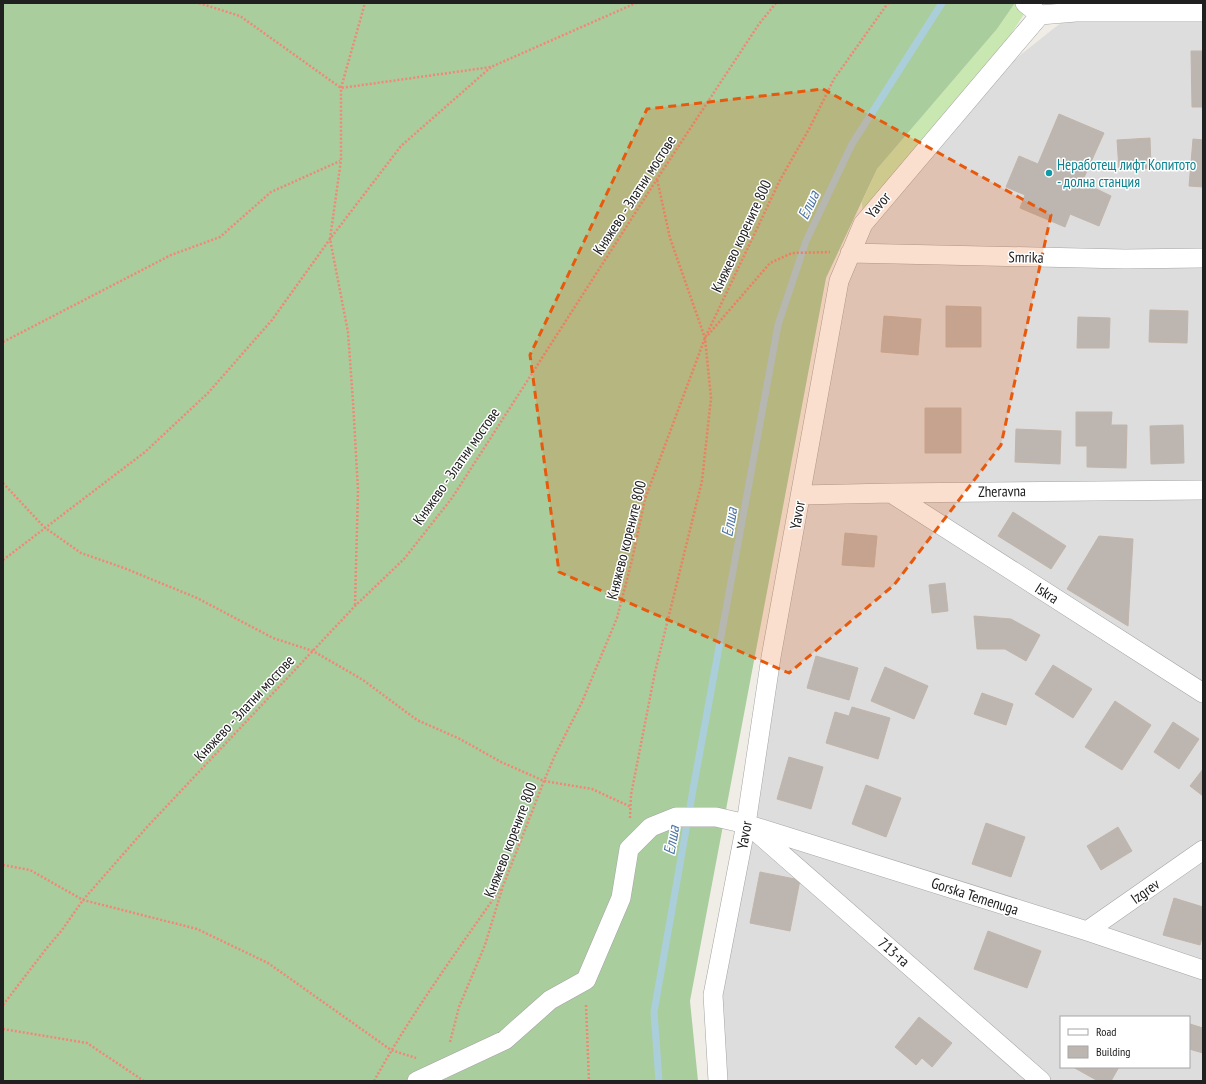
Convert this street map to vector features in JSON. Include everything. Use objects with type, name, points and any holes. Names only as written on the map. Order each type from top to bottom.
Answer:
[{"type":"street","points":[[1024,3],[1040,15],[1076,12],[1203,12]]},
{"type":"street","name":"Yavor","points":[[718,1081],[713,995],[746,824],[771,657],[839,281],[863,224],[1040,15]]},
{"type":"street","name":"Smrika","points":[[850,252],[1125,260],[1203,258]]},
{"type":"street","name":"Zheravna","points":[[801,495],[1203,490]]},
{"type":"street","name":"Iskra","points":[[891,493],[1203,693]]},
{"type":"street","name":"Gorska Temenuga","points":[[629,849],[651,827],[676,817],[716,817],[746,824],[1087,931],[1203,970]]},
{"type":"street","name":"713-та","points":[[746,824],[1041,1081]]},
{"type":"street","points":[[417,1081],[505,1040],[550,1000],[586,980],[621,898],[629,849]]},
{"type":"street","name":"Izgrev","points":[[1087,931],[1203,850]]},
{"type":"path","points":[[199,3],[240,16],[341,88],[491,67],[636,3]]},
{"type":"path","points":[[354,606],[358,490],[353,402],[348,332],[330,239],[341,160],[341,88],[365,3]]},
{"type":"path","name":"Княжево - Златни мостове","points":[[3,1005],[62,930],[83,900],[147,827],[354,606],[404,559],[452,498],[657,179],[759,24],[776,3]]},
{"type":"path","name":"Княжево корените 800","points":[[443,1068],[460,1007],[485,945],[503,886],[555,755],[582,702],[617,618],[632,560],[645,499],[705,338],[780,180],[810,129],[834,79],[888,3]]},
{"type":"path","points":[[3,560],[44,527],[144,452],[208,393],[272,320],[330,239],[401,146],[491,67]]},
{"type":"path","points":[[3,342],[171,255],[220,237],[271,192],[341,160]]},
{"type":"path","points":[[629,849],[631,795],[655,672],[702,481],[711,398],[705,338],[670,238],[657,179]]},
{"type":"path","points":[[705,338],[770,263],[792,253],[815,252]]},
{"type":"path","points":[[3,483],[44,527],[81,553],[124,568],[197,598],[273,638],[313,651],[363,680],[417,720],[460,739],[501,762],[544,781],[592,789],[631,808]]},
{"type":"path","points":[[3,865],[30,870],[83,900],[197,928],[268,963],[391,1050],[443,1068]]},
{"type":"path","points":[[374,1081],[391,1050],[442,972],[503,886]]},
{"type":"path","points":[[586,980],[589,1081]]},
{"type":"path","points":[[3,1029],[87,1043],[144,1081]]},
{"type":"highlighted area","points":[[823,89],[1051,215],[1001,445],[894,585],[789,673],[559,572],[530,355],[647,109]]},
{"type":"shaded area","points":[[1076,12],[1203,12],[1203,1081],[722,1081],[713,995],[850,253],[974,92]]},
{"type":"green space","points":[[3,3],[1015,3],[997,29],[877,169],[826,278],[690,1001],[698,1081],[3,1081]]},
{"type":"green space","points":[[1015,3],[1031,3],[974,92],[863,224],[862,202],[877,169],[997,29]]},
{"type":"building","points":[[1191,51],[1203,51],[1203,107],[1192,107]]},
{"type":"building","name":"Неработещ лифт Копитото - долна станция","points":[[1059,114],[1104,133],[1082,182],[1111,196],[1099,226],[1070,214],[1065,227],[1020,208],[1025,195],[1006,187],[1019,156],[1038,164]]},
{"type":"building","points":[[1150,138],[1151,168],[1119,170],[1117,140]]},
{"type":"building","points":[[1193,139],[1203,140],[1203,187],[1189,186]]},
{"type":"building","points":[[946,306],[981,307],[981,347],[946,347]]},
{"type":"building","points":[[1150,310],[1188,311],[1187,343],[1149,342]]},
{"type":"building","points":[[884,316],[921,319],[918,355],[881,352]]},
{"type":"building","points":[[1078,317],[1110,318],[1109,348],[1077,348]]},
{"type":"building","points":[[925,408],[961,408],[961,453],[925,453]]},
{"type":"building","points":[[1076,412],[1112,412],[1111,425],[1127,425],[1126,468],[1087,467],[1087,446],[1076,446]]},
{"type":"building","points":[[1183,425],[1184,463],[1151,464],[1150,426]]},
{"type":"building","points":[[1016,429],[1061,431],[1060,464],[1015,462]]},
{"type":"building","points":[[1013,512],[1066,546],[1051,569],[998,536]]},
{"type":"building","points":[[845,533],[877,536],[874,567],[842,565]]},
{"type":"building","points":[[1099,536],[1133,539],[1128,626],[1067,589]]},
{"type":"building","points":[[945,583],[948,611],[932,613],[929,585]]},
{"type":"building","points":[[974,616],[1011,619],[1040,635],[1026,661],[1005,649],[977,649]]},
{"type":"building","points":[[816,656],[858,668],[849,700],[807,688]]},
{"type":"building","points":[[1053,665],[1092,689],[1073,718],[1035,694]]},
{"type":"building","points":[[885,667],[928,686],[914,719],[871,701]]},
{"type":"building","points":[[982,693],[1013,704],[1006,725],[974,714]]},
{"type":"building","points":[[1115,701],[1151,725],[1122,770],[1085,747]]},
{"type":"building","points":[[852,707],[890,718],[878,759],[826,743],[835,712],[849,716]]},
{"type":"building","points":[[1173,722],[1199,739],[1179,769],[1154,752]]},
{"type":"building","points":[[789,757],[823,767],[811,809],[777,799]]},
{"type":"building","points":[[1203,769],[1203,796],[1190,786]]},
{"type":"building","points":[[866,785],[901,798],[886,837],[852,824]]},
{"type":"building","points":[[986,823],[1025,837],[1011,877],[972,864]]},
{"type":"building","points":[[1118,827],[1132,851],[1101,870],[1087,846]]},
{"type":"building","points":[[760,872],[800,880],[790,931],[750,923]]},
{"type":"building","points":[[1174,898],[1203,907],[1203,934],[1200,945],[1163,935]]},
{"type":"building","points":[[988,931],[1041,951],[1027,988],[974,969]]},
{"type":"building","points":[[919,1017],[952,1043],[932,1067],[922,1058],[916,1065],[895,1047]]},
{"type":"building","points":[[1190,1024],[1203,1028],[1203,1053],[1190,1049]]},
{"type":"building","points":[[1075,1068],[1118,1068],[1111,1081],[1098,1081]]},
{"type":"waterway","name":"Елша","points":[[659,1081],[654,1012],[778,325],[806,241],[852,144],[942,3]]},
{"type":"place","name":"Неработещ лифт Копитото - долна станция","points":[[1049,173]]}]
